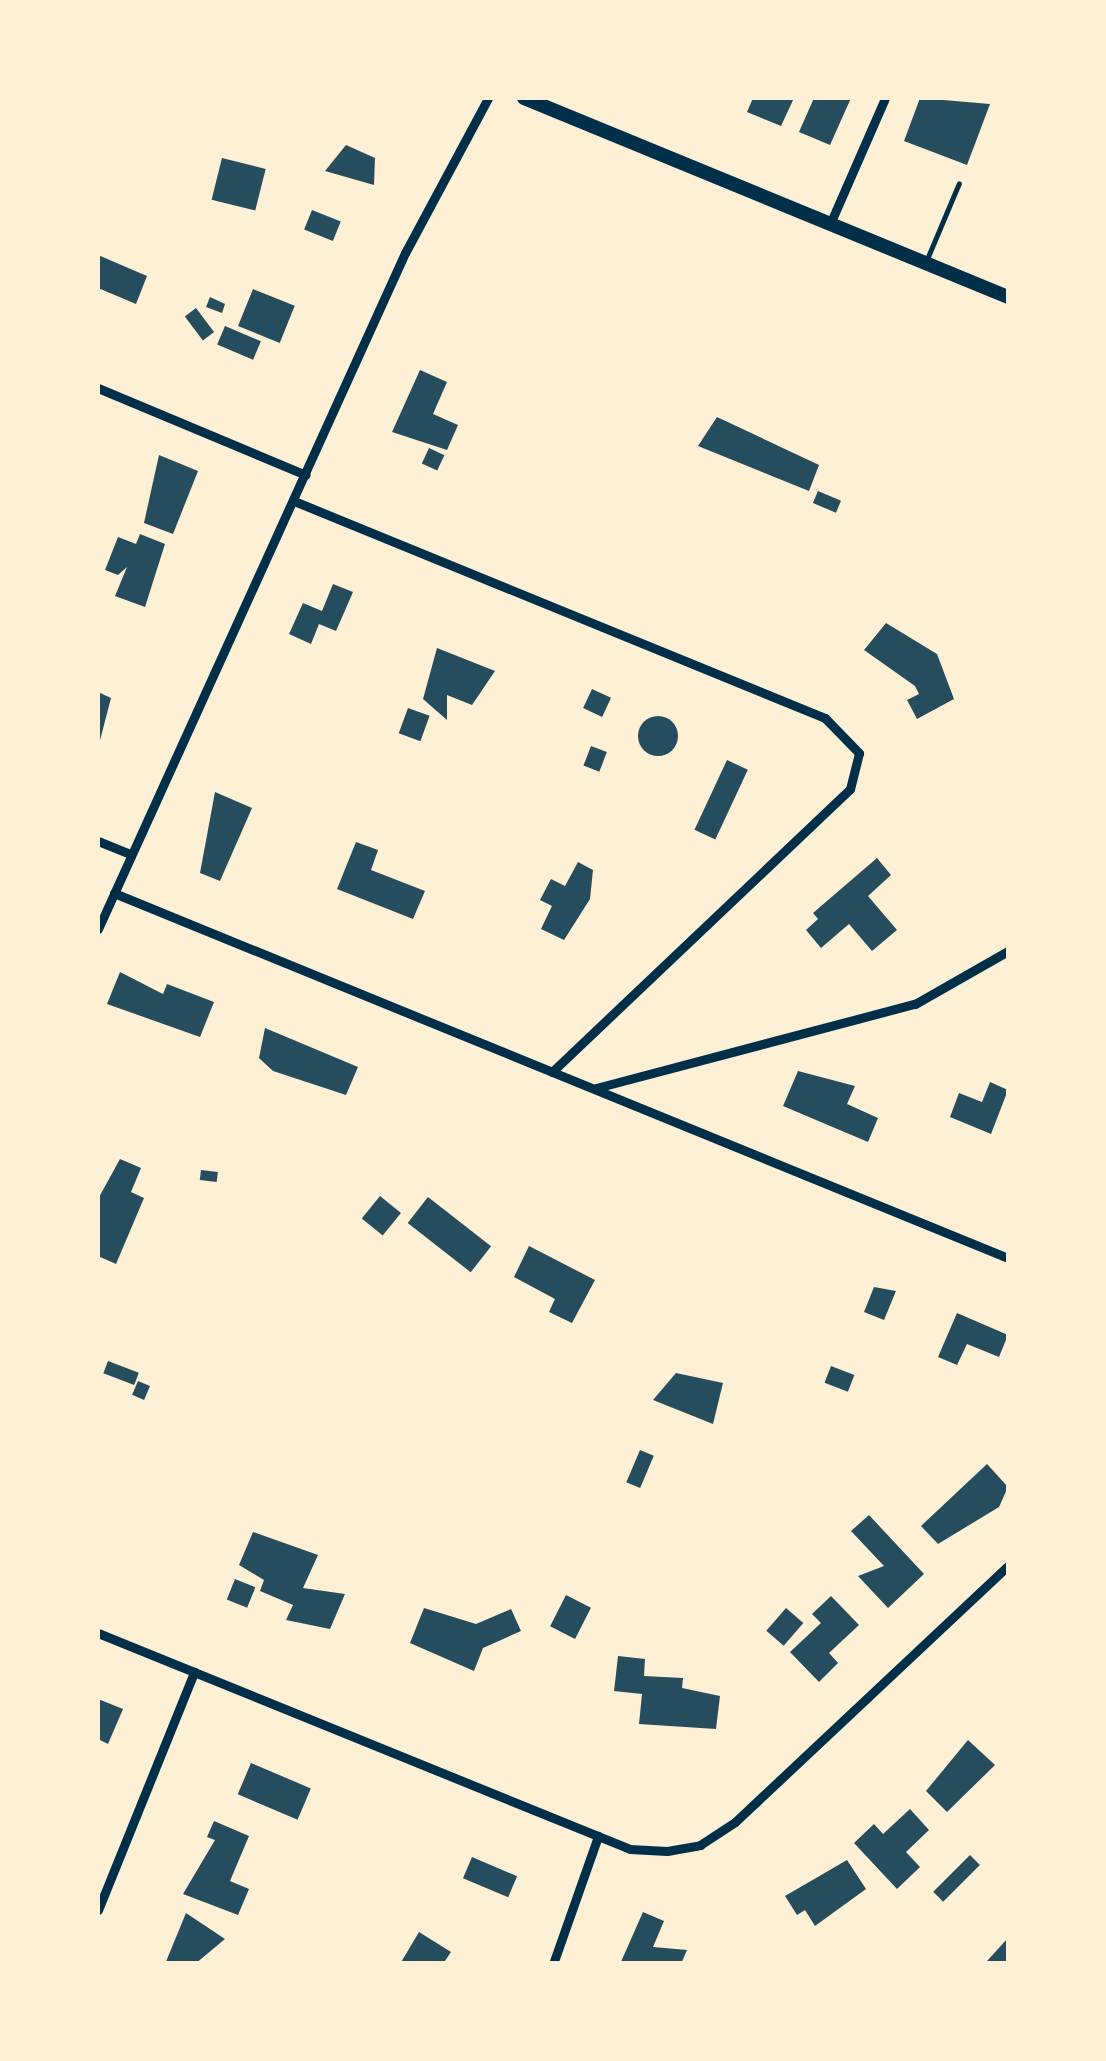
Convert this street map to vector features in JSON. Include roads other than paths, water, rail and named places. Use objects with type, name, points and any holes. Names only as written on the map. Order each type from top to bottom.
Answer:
[{"type":"main road","points":[[524,98],[1008,297]]},
{"type":"street","points":[[98,929],[411,242],[488,98]]},
{"type":"street","points":[[830,224],[884,98]]},
{"type":"street","points":[[98,388],[306,476]]},
{"type":"street","points":[[294,501],[824,718],[859,752],[850,789],[552,1072]]},
{"type":"street","points":[[98,841],[131,854]]},
{"type":"street","points":[[114,893],[1008,1258]]},
{"type":"street","points":[[594,1089],[915,1004],[1008,951]]},
{"type":"street","points":[[98,1633],[598,1836],[647,1852],[718,1836],[1008,1566]]},
{"type":"street","points":[[98,1910],[194,1672]]},
{"type":"street","points":[[553,1964],[598,1836]]},
{"type":"lane","points":[[925,263],[958,183]]}]
